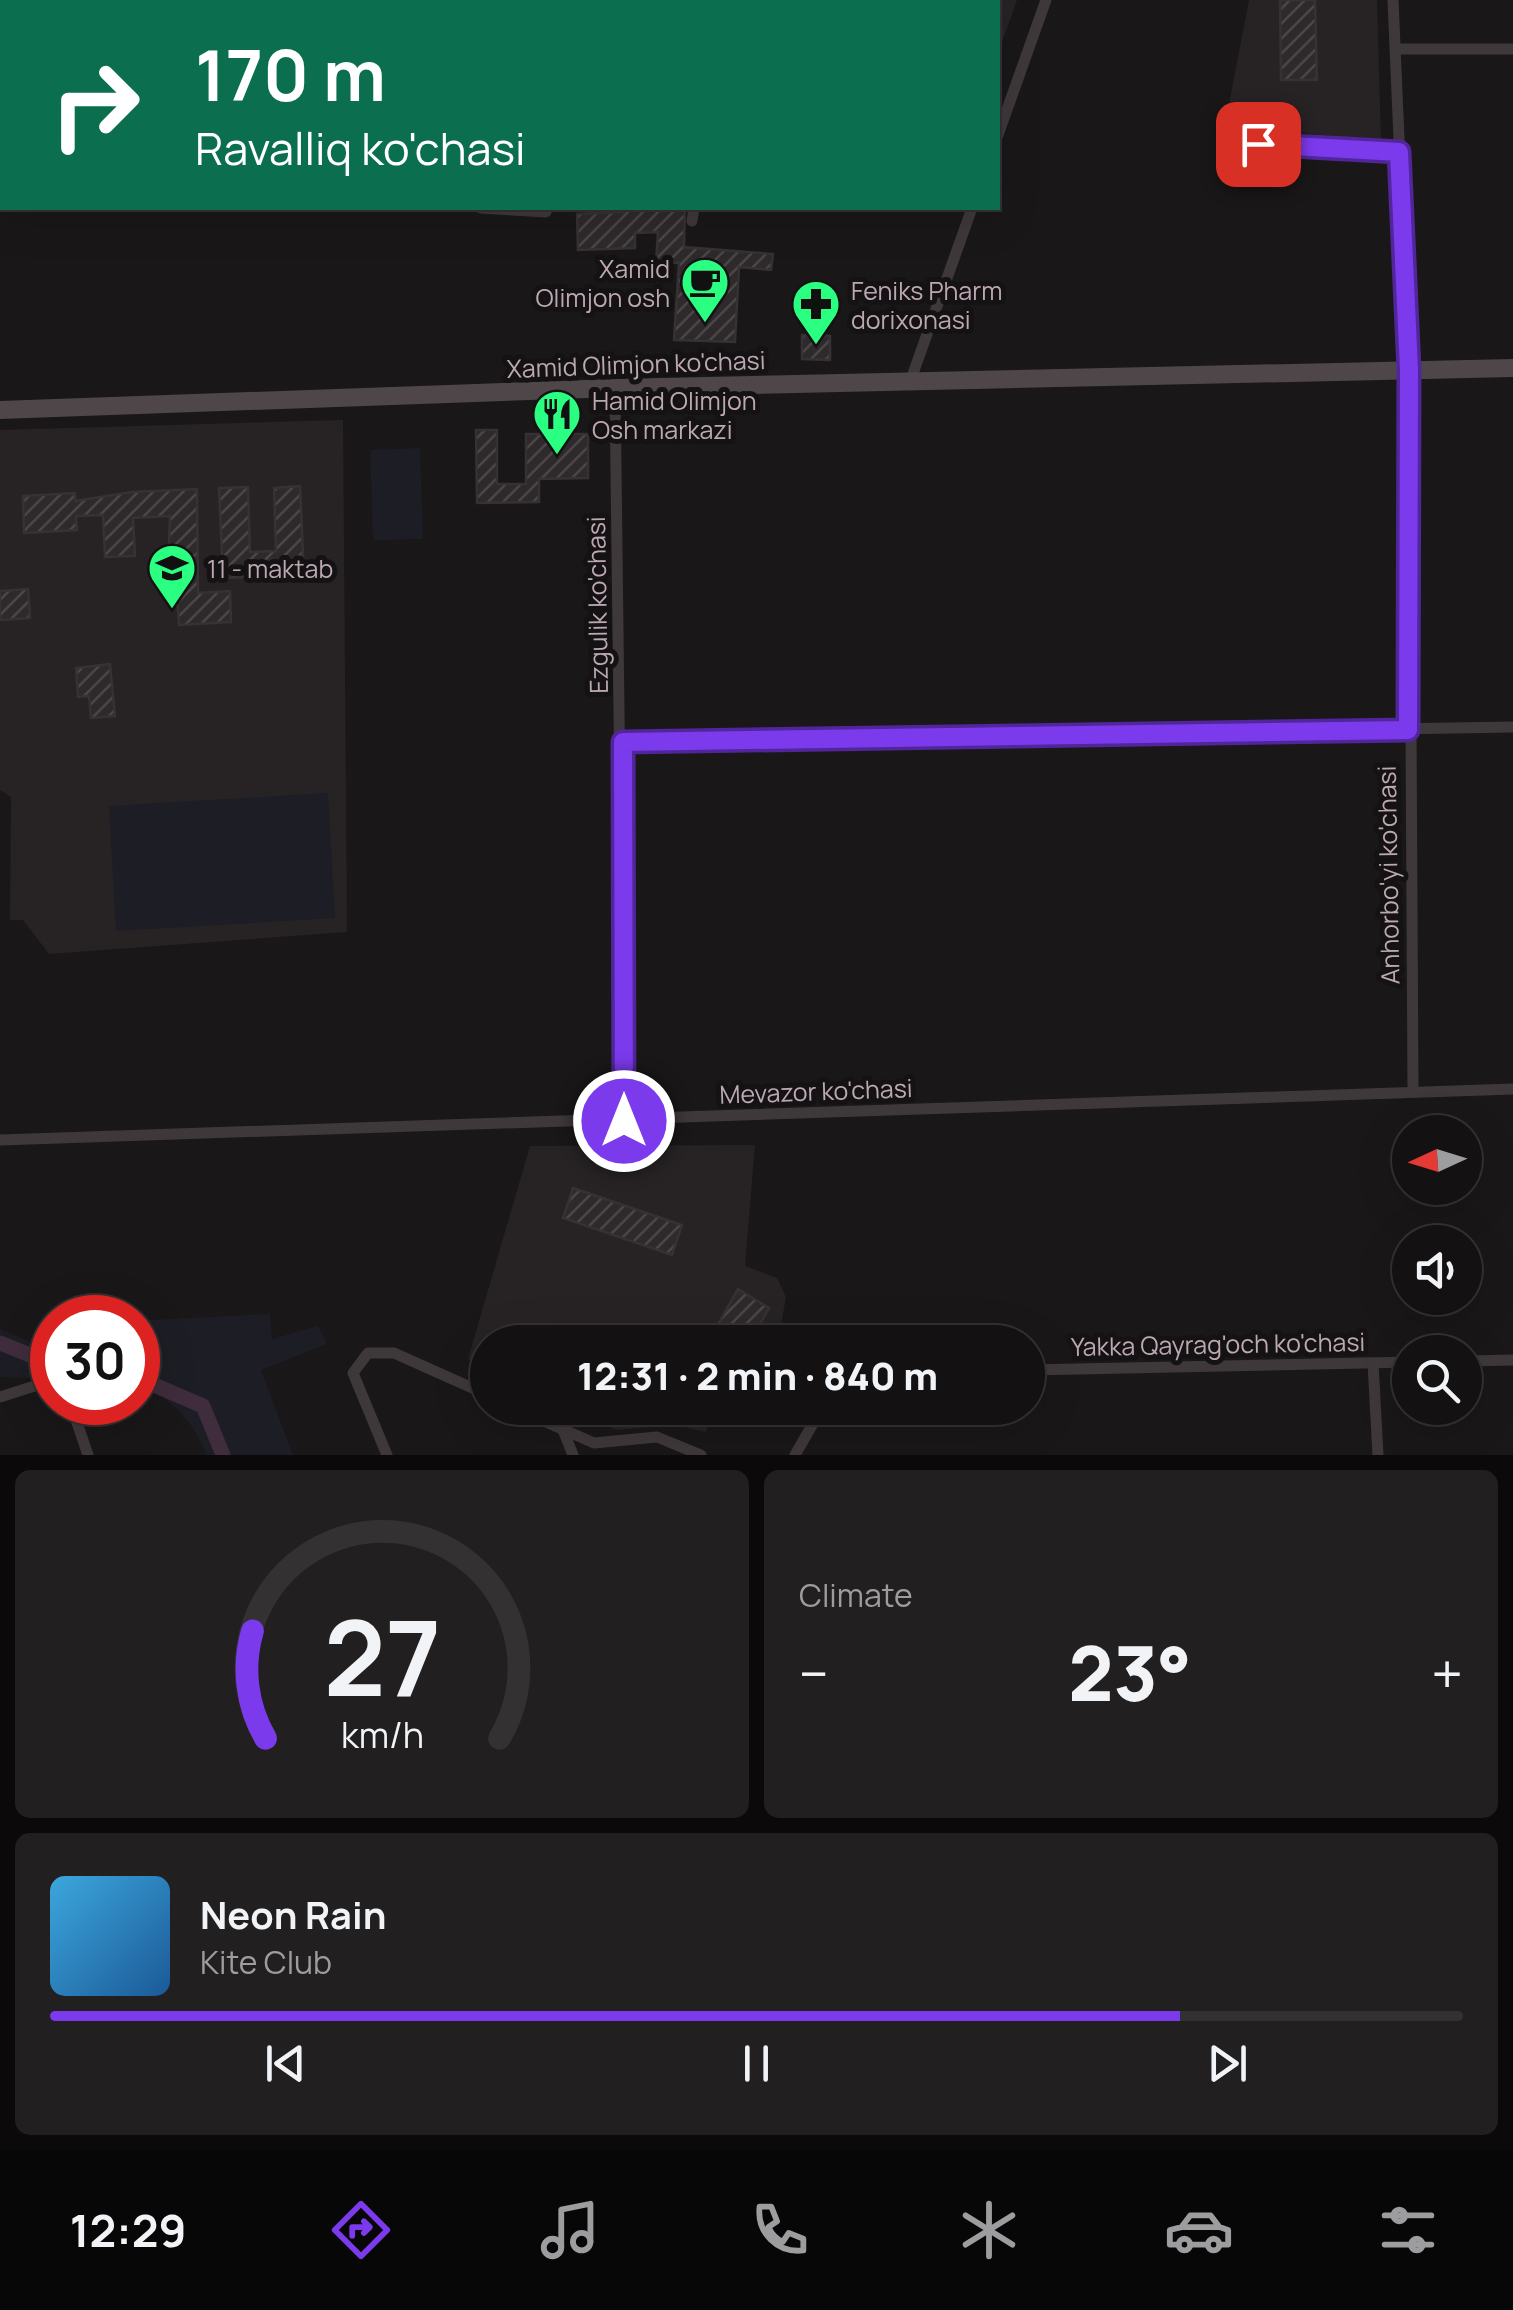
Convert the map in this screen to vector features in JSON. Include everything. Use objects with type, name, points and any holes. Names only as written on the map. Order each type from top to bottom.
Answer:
[{"type":"main road","name":"Xamid Olimjon ko'chasi","points":[[0,410],[615,388],[1513,368]]},
{"type":"street","points":[[1000,129],[1046,0]]},
{"type":"street","name":"Anhorbo'yi ko'chasi","points":[[1393,0],[1409,370],[1413,1090]]},
{"type":"street","points":[[1394,49],[1513,49]]},
{"type":"street","points":[[513,210],[546,212]]},
{"type":"street","points":[[692,222],[694,210]]},
{"type":"street","points":[[910,382],[971,210]]},
{"type":"street","name":"Ezgulik ko'chasi","points":[[615,388],[623,742],[624,1121]]},
{"type":"street","points":[[623,742],[1513,727]]},
{"type":"street","name":"Mevazor ko'chasi","points":[[0,1140],[1513,1088]]},
{"type":"street","points":[[387,1455],[353,1373],[368,1353],[394,1353],[470,1387]]},
{"type":"street","points":[[1482,1360],[1513,1360]]},
{"type":"street","name":"Yakka Qayrag'och ko'chasi","points":[[1045,1370],[1392,1362]]},
{"type":"street","points":[[1374,1363],[1378,1455]]},
{"type":"street","points":[[0,1397],[30,1390]]},
{"type":"street","points":[[78,1425],[88,1455]]},
{"type":"street","points":[[552,1425],[594,1443],[657,1437],[701,1455]]},
{"type":"street","points":[[795,1455],[812,1425]]},
{"type":"street","points":[[563,1430],[573,1455]]},
{"type":"lane","points":[[1258,144],[1399,152]]},
{"type":"shaded area","points":[[1000,0],[1017,0],[1000,48]]},
{"type":"shaded area","points":[[1249,0],[1377,0],[1381,141],[1225,125]]},
{"type":"shaded area","name":"11 - maktab","points":[[343,420],[347,932],[49,954],[23,920],[10,920],[11,797],[0,790],[0,430]]},
{"type":"shaded area","points":[[420,448],[423,539],[373,540],[370,450]]},
{"type":"shaded area","points":[[328,793],[335,918],[116,931],[109,806]]},
{"type":"shaded area","points":[[755,1145],[745,1266],[777,1278],[786,1297],[781,1325],[478,1325],[530,1146]]},
{"type":"shaded area","points":[[270,1314],[272,1339],[318,1326],[327,1344],[261,1370],[293,1455],[207,1455],[180,1412],[160,1395],[160,1319]]},
{"type":"shaded area","points":[[0,1329],[30,1342],[30,1378],[0,1377]]},
{"type":"shaded area","points":[[605,1425],[677,1425],[616,1430]]},
{"type":"shaded area","points":[[677,1425],[710,1425],[705,1432]]},
{"type":"building","points":[[1280,0],[1315,0],[1317,80],[1281,80]]},
{"type":"building","points":[[685,210],[684,247],[773,254],[771,270],[739,267],[735,342],[674,340],[679,263],[656,262],[658,232],[635,233],[635,248],[578,250],[577,214]]},
{"type":"building","name":"Feniks Pharm dorixonasi","points":[[802,335],[830,336],[830,360],[802,359]]},
{"type":"building","name":"Hamid Olimjon Osh markazi","points":[[476,430],[497,430],[497,484],[526,484],[526,434],[588,434],[588,478],[539,479],[539,502],[477,503]]},
{"type":"building","points":[[300,486],[304,576],[278,577],[277,565],[250,566],[250,577],[223,578],[219,488],[248,487],[250,552],[276,551],[274,488]]},
{"type":"building","points":[[197,489],[198,593],[230,591],[231,622],[179,625],[177,595],[167,596],[170,516],[133,518],[135,556],[105,557],[103,515],[76,516],[77,530],[24,533],[23,496],[75,493],[75,501],[132,492]]},
{"type":"building","points":[[28,589],[30,618],[0,620],[0,591]]},
{"type":"building","points":[[110,664],[115,716],[91,718],[89,696],[78,697],[76,668]]},
{"type":"building","points":[[573,1188],[682,1225],[672,1255],[563,1218]]},
{"type":"building","points":[[738,1289],[769,1308],[760,1325],[718,1325]]},
{"type":"waterway","points":[[0,1343],[30,1355]]},
{"type":"waterway","points":[[160,1387],[203,1406],[223,1455]]},
{"type":"place","name":"Xamid Olimjon osh","points":[[705,324]]},
{"type":"place","name":"Feniks Pharm dorixonasi","points":[[816,346]]},
{"type":"place","name":"Hamid Olimjon Osh markazi","points":[[557,456]]},
{"type":"place","name":"11 - maktab","points":[[172,610]]},
{"type":"route","points":[[624,1121],[623,742],[1408,730],[1409,370],[1399,152],[1258,144]]}]
